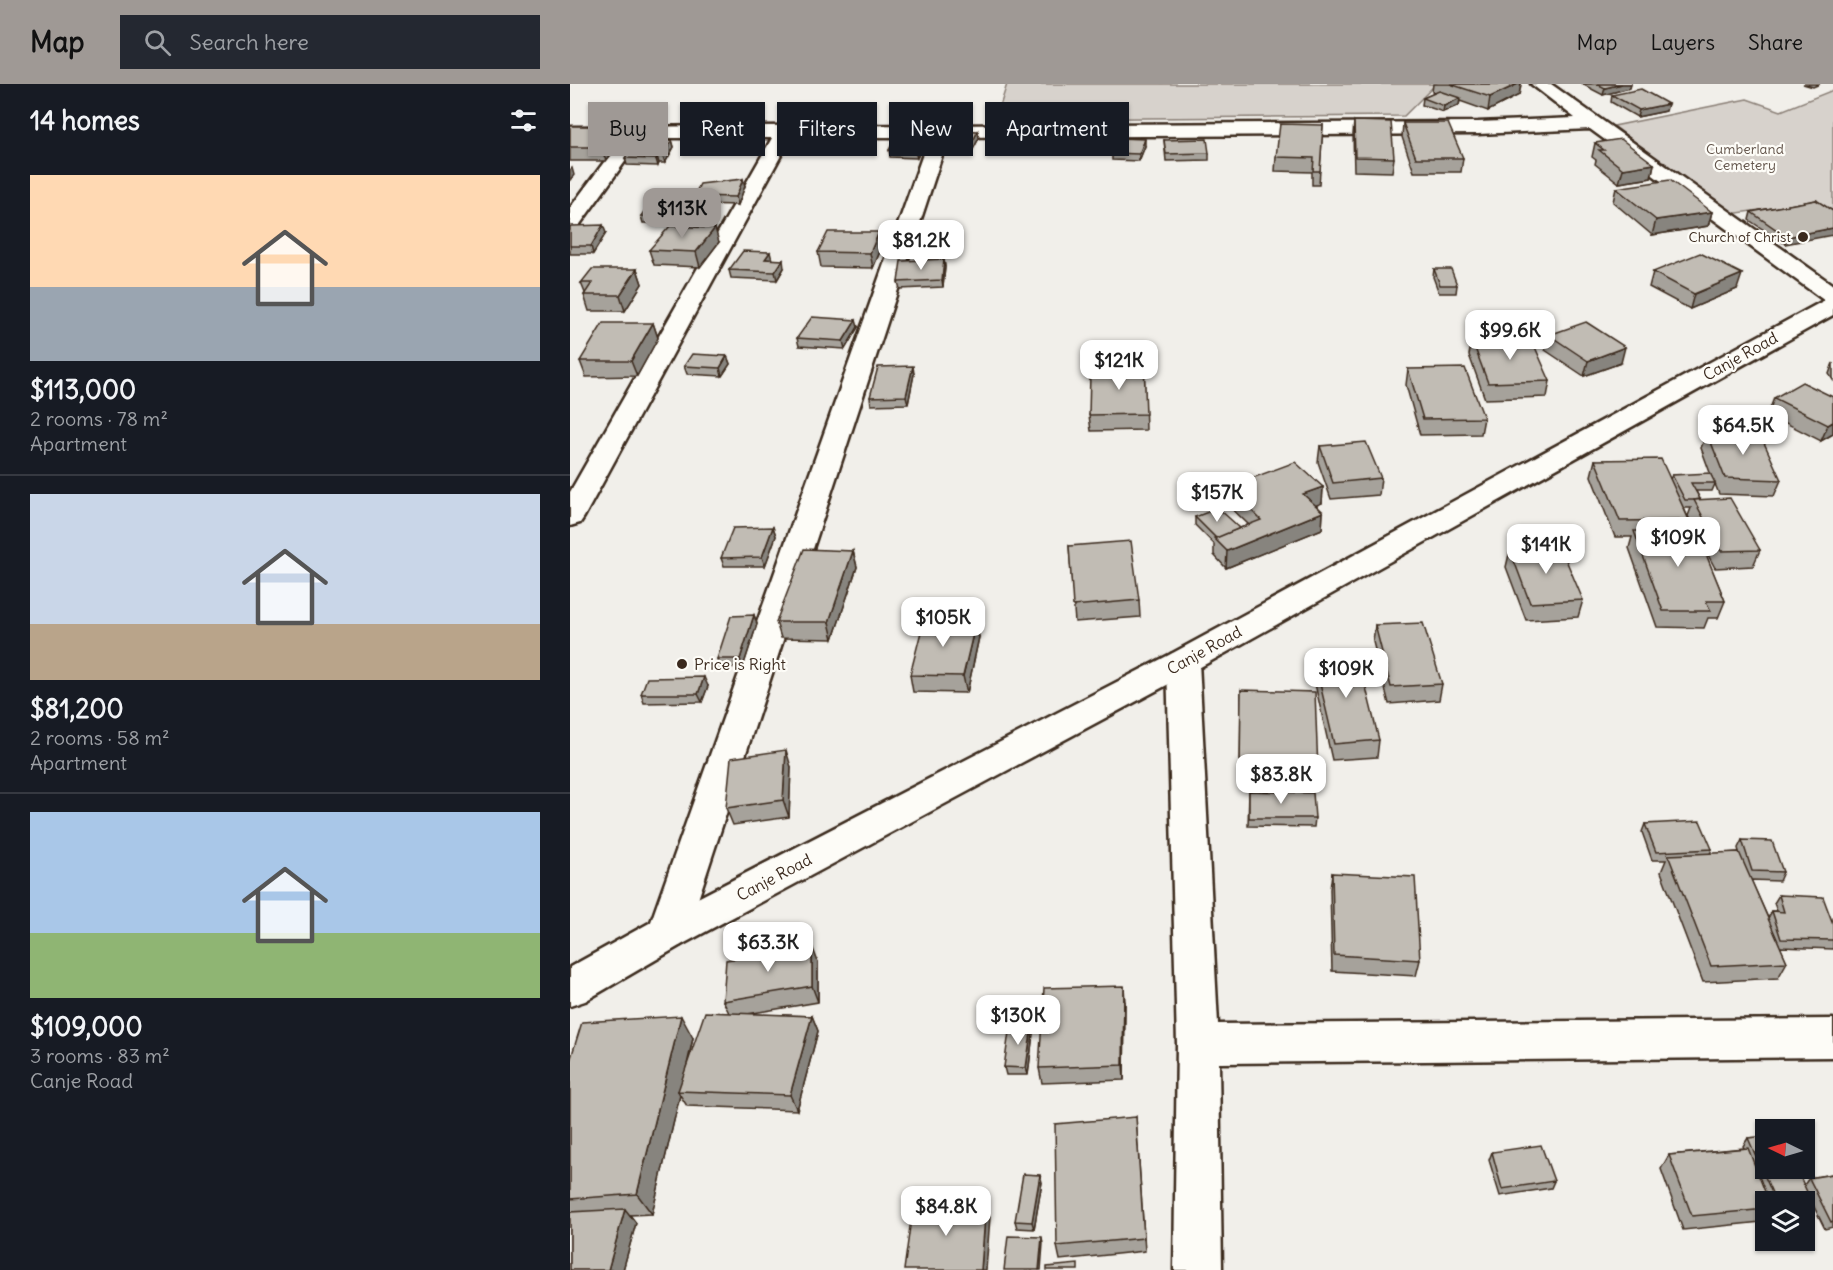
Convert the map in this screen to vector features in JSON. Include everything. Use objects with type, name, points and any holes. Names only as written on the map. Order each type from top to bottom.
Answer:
[{"type":"street","points":[[1540,84],[1833,296]]},
{"type":"street","points":[[973,131],[1478,128],[1594,123]]},
{"type":"street","points":[[668,132],[777,132]]},
{"type":"street","points":[[570,133],[588,133]]},
{"type":"street","points":[[570,517],[777,146]]},
{"type":"street","points":[[570,222],[619,156]]},
{"type":"street","points":[[667,933],[931,156]]},
{"type":"street","name":"Canje Road","points":[[570,988],[667,933],[1183,662],[1833,305]]},
{"type":"street","points":[[1183,662],[1198,1044],[1198,1270]]},
{"type":"street","points":[[1198,1044],[1833,1038]]},
{"type":"green space","points":[[1007,84],[1436,84],[1404,116],[1129,118],[1129,102],[1001,102]]},
{"type":"green space","name":"Cumberland Cemetery","points":[[1833,90],[1833,215],[1811,203],[1730,214],[1614,126],[1747,99],[1781,111]]},
{"type":"building","points":[[1450,84],[1518,84],[1490,97]]},
{"type":"building","points":[[1597,84],[1622,84],[1605,88]]},
{"type":"building","points":[[1641,89],[1668,104],[1639,110],[1612,95]]},
{"type":"building","points":[[1439,91],[1460,98],[1444,106],[1423,98]]},
{"type":"building","points":[[1354,121],[1391,122],[1394,158],[1355,157]]},
{"type":"building","points":[[1403,123],[1448,123],[1463,158],[1416,158]]},
{"type":"building","points":[[1280,124],[1323,125],[1320,171],[1313,171],[1314,158],[1276,157]]},
{"type":"building","points":[[570,126],[588,126],[588,147],[570,147]]},
{"type":"building","points":[[973,131],[978,131],[973,140]]},
{"type":"building","points":[[1129,138],[1145,139],[1139,154],[1129,154]]},
{"type":"building","points":[[1207,139],[1209,153],[1166,154],[1164,140]]},
{"type":"building","points":[[1621,139],[1654,164],[1623,169],[1599,150],[1604,150],[1595,143]]},
{"type":"building","points":[[626,156],[657,156],[656,159],[625,158]]},
{"type":"building","points":[[743,179],[736,197],[694,196],[700,184]]},
{"type":"building","points":[[1670,180],[1712,212],[1656,220],[1616,188]]},
{"type":"building","points":[[654,197],[692,197],[680,216],[641,216]]},
{"type":"building","points":[[1816,200],[1833,211],[1833,228],[1787,237],[1751,212]]},
{"type":"building","points":[[603,225],[591,246],[570,246],[571,226]]},
{"type":"building","points":[[670,226],[715,228],[696,252],[649,250]]},
{"type":"building","points":[[828,232],[879,232],[870,253],[818,252]]},
{"type":"building","points":[[743,251],[770,252],[765,259],[783,260],[775,272],[729,270]]},
{"type":"building","points":[[1700,253],[1742,274],[1694,294],[1653,272]]},
{"type":"building","points":[[944,259],[942,280],[898,282],[901,261]]},
{"type":"building","points":[[592,269],[637,269],[620,295],[584,295],[592,283],[581,283]]},
{"type":"building","points":[[1434,269],[1451,269],[1457,285],[1440,285]]},
{"type":"building","points":[[812,317],[856,320],[843,341],[797,338]]},
{"type":"building","points":[[1586,322],[1625,347],[1588,361],[1549,335]]},
{"type":"building","points":[[603,323],[653,323],[631,361],[580,361]]},
{"type":"building","points":[[1531,338],[1550,381],[1488,383],[1472,340]]},
{"type":"building","points":[[692,354],[727,356],[720,368],[684,366]]},
{"type":"building","points":[[1144,363],[1146,414],[1089,415],[1090,374],[1108,374],[1108,364]]},
{"type":"building","points":[[913,366],[906,396],[870,397],[878,367]]},
{"type":"building","points":[[1465,368],[1484,418],[1423,419],[1408,369]]},
{"type":"building","points":[[1802,382],[1833,397],[1833,422],[1828,425],[1774,398]]},
{"type":"building","points":[[1707,432],[1760,434],[1781,480],[1725,478]]},
{"type":"building","points":[[1366,442],[1381,478],[1333,483],[1320,446]]},
{"type":"building","points":[[1661,459],[1689,520],[1620,521],[1595,460]]},
{"type":"building","points":[[1295,462],[1323,487],[1303,494],[1323,512],[1227,551],[1214,538],[1261,520],[1228,487]]},
{"type":"building","points":[[1710,473],[1715,483],[1691,483],[1700,499],[1694,500],[1685,500],[1672,475]]},
{"type":"building","points":[[1730,498],[1760,550],[1721,551],[1694,500]]},
{"type":"building","points":[[1218,508],[1240,528],[1216,538],[1195,517]]},
{"type":"building","points":[[1642,522],[1676,523],[1679,532],[1697,532],[1725,601],[1706,601],[1711,611],[1663,611],[1634,531],[1645,531]]},
{"type":"building","points":[[773,527],[762,557],[721,558],[733,528]]},
{"type":"building","points":[[1131,541],[1139,600],[1073,606],[1069,546]]},
{"type":"building","points":[[1561,548],[1583,600],[1530,603],[1510,550]]},
{"type":"building","points":[[804,549],[853,551],[829,622],[776,622]]},
{"type":"building","points":[[754,615],[740,659],[717,659],[731,616]]},
{"type":"building","points":[[924,620],[976,621],[963,676],[910,675]]},
{"type":"building","points":[[1423,623],[1442,684],[1391,687],[1375,625]]},
{"type":"building","points":[[1358,655],[1379,740],[1334,744],[1314,658]]},
{"type":"building","points":[[704,677],[698,694],[641,694],[647,678]]},
{"type":"building","points":[[1241,690],[1315,692],[1318,771],[1240,769]]},
{"type":"building","points":[[786,750],[783,800],[726,808],[731,758]]},
{"type":"building","points":[[1249,791],[1313,793],[1315,818],[1249,818]]},
{"type":"building","points":[[1700,821],[1712,849],[1656,852],[1645,824]]},
{"type":"building","points":[[1742,840],[1772,841],[1783,872],[1752,871]]},
{"type":"building","points":[[1739,852],[1787,962],[1711,966],[1668,855]]},
{"type":"building","points":[[1332,873],[1415,877],[1420,960],[1334,955]]},
{"type":"building","points":[[1779,895],[1823,897],[1833,924],[1833,940],[1781,939],[1772,911],[1784,912]]},
{"type":"building","points":[[812,946],[812,986],[723,1001],[726,960]]},
{"type":"building","points":[[1124,986],[1123,1065],[1039,1068],[1044,988]]},
{"type":"building","points":[[705,1012],[812,1016],[790,1095],[678,1091]]},
{"type":"building","points":[[681,1016],[637,1194],[570,1199],[570,1061],[582,1022]]},
{"type":"building","points":[[1010,1025],[1032,1025],[1026,1068],[1004,1067]]},
{"type":"building","points":[[1136,1117],[1144,1238],[1057,1246],[1055,1124]]},
{"type":"building","points":[[1755,1137],[1755,1154],[1748,1138]]},
{"type":"building","points":[[1541,1145],[1554,1181],[1502,1189],[1492,1152]]},
{"type":"building","points":[[1748,1148],[1755,1166],[1755,1179],[1760,1179],[1765,1191],[1755,1191],[1755,1210],[1692,1216],[1669,1155]]},
{"type":"building","points":[[1023,1174],[1040,1175],[1032,1222],[1015,1221]]},
{"type":"building","points":[[1833,1174],[1833,1221],[1831,1222],[1810,1179],[1815,1179],[1815,1177]]},
{"type":"building","points":[[1766,1179],[1801,1179],[1807,1191],[1771,1191]]},
{"type":"building","points":[[986,1203],[981,1270],[904,1270],[913,1205]]},
{"type":"building","points":[[625,1209],[608,1270],[570,1270],[570,1212]]},
{"type":"building","points":[[1008,1236],[1042,1237],[1039,1270],[1004,1270]]},
{"type":"building","points":[[1078,1264],[1078,1270],[1047,1270],[1047,1267]]},
{"type":"place","name":"Church of Christ","points":[[1803,237]]},
{"type":"place","name":"Price is Right","points":[[682,664]]}]
